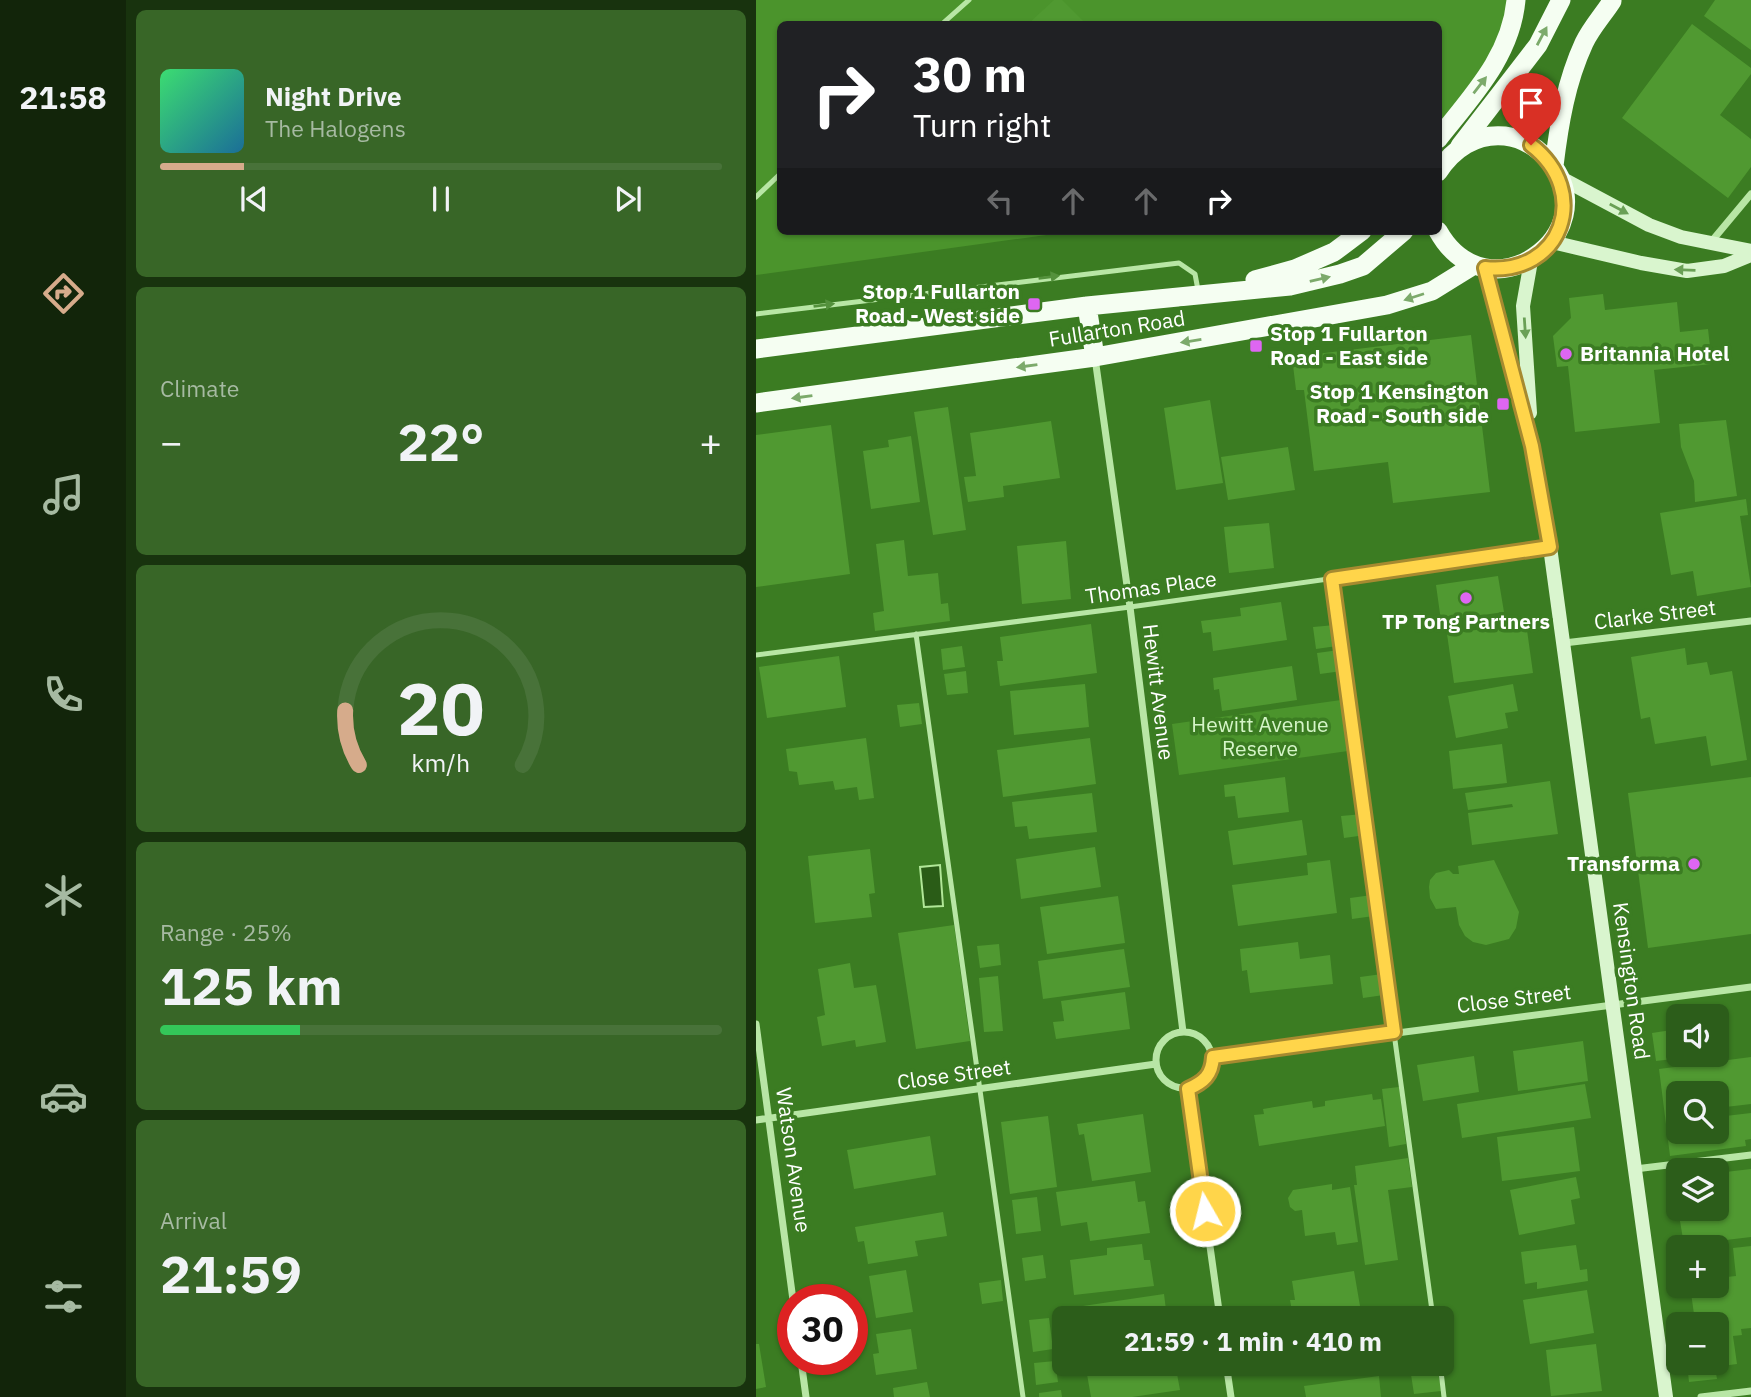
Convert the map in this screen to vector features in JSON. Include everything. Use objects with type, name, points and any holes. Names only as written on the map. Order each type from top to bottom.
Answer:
[{"type":"highway","points":[[1442,134],[1494,67],[1509,37],[1516,0]]},
{"type":"highway","points":[[1442,166],[1538,45],[1561,0]]},
{"type":"highway","points":[[1556,172],[1559,123],[1571,78],[1585,41],[1616,0]]},
{"type":"highway","points":[[1441,235],[1452,251],[1480,267],[1508,268],[1531,261],[1552,242],[1563,217],[1563,190],[1556,172],[1531,145],[1517,138],[1502,136],[1471,141],[1457,149]]},
{"type":"highway","points":[[1201,295],[1295,269],[1334,252],[1357,235]]},
{"type":"highway","name":"Fullarton Road","points":[[756,349],[1087,306],[1290,286],[1363,266],[1399,235]]},
{"type":"highway","name":"Fullarton Road","points":[[756,403],[1095,357],[1224,335],[1407,300],[1480,267]]},
{"type":"highway","points":[[1087,306],[1095,357]]},
{"type":"main road","points":[[1556,172],[1649,225],[1710,244],[1751,253]]},
{"type":"main road","points":[[1552,242],[1687,271],[1724,266],[1751,253]]},
{"type":"main road","name":"Kensington Road","points":[[1531,261],[1525,282],[1523,306],[1532,446]]},
{"type":"main road","name":"Kensington Road","points":[[1480,267],[1532,446],[1550,547],[1667,1397]]},
{"type":"street","points":[[1710,244],[1751,194]]},
{"type":"street","name":"Hewitt Avenue","points":[[1095,357],[1130,607],[1183,1032]]},
{"type":"street","name":"Clarke Street","points":[[1563,643],[1751,621]]},
{"type":"street","name":"Close Street","points":[[1213,1057],[1751,987]]},
{"type":"street","name":"Watson Avenue","points":[[756,1024],[791,1284]]},
{"type":"street","points":[[1183,1032],[1202,1037],[1213,1057],[1208,1076],[1202,1083],[1188,1089],[1169,1084],[1162,1078],[1156,1064],[1161,1045],[1168,1037],[1183,1032]]},
{"type":"street","name":"Close Street","points":[[756,1120],[1156,1064]]},
{"type":"street","points":[[1188,1089],[1218,1306]]},
{"type":"street","points":[[1635,1169],[1751,1155]]},
{"type":"street","points":[[803,1375],[806,1397]]},
{"type":"street","points":[[1228,1376],[1231,1397]]},
{"type":"street","points":[[1701,1397],[1751,1391]]},
{"type":"lane","points":[[945,21],[969,0]]},
{"type":"lane","points":[[756,197],[777,177]]},
{"type":"lane","points":[[756,314],[1179,263],[1195,274],[1201,295]]},
{"type":"lane","name":"Thomas Place","points":[[756,655],[1130,607],[1550,547]]},
{"type":"lane","points":[[1332,579],[1431,1306]]},
{"type":"lane","points":[[916,634],[1023,1397]]},
{"type":"lane","points":[[1442,1376],[1444,1397]]},
{"type":"green space","points":[[756,0],[1509,0],[1501,34],[1476,81],[1442,121],[1442,21],[777,21],[777,235],[1046,235],[756,275]]},
{"type":"green space","name":"Hewitt Avenue Reserve","points":[[1341,700],[1348,751],[1179,775],[1172,724]]},
{"type":"shaded area","points":[[940,865],[943,906],[924,907],[920,867]]},
{"type":"building","points":[[1054,0],[1062,0],[1083,21],[1031,21]]},
{"type":"building","points":[[1715,0],[1751,0],[1751,50],[1704,16]]},
{"type":"building","points":[[1692,24],[1751,68],[1751,74],[1720,115],[1751,139],[1751,167],[1728,198],[1622,118]]},
{"type":"building","points":[[1603,294],[1605,310],[1677,302],[1680,332],[1708,329],[1712,364],[1654,370],[1660,423],[1575,432],[1568,366],[1557,367],[1553,336],[1571,318],[1569,298]]},
{"type":"building","points":[[1471,335],[1490,492],[1393,503],[1388,462],[1314,471],[1304,390],[1296,390],[1292,357]]},
{"type":"building","points":[[1210,400],[1223,483],[1176,490],[1164,408]]},
{"type":"building","points":[[948,407],[966,530],[933,535],[914,412]]},
{"type":"building","points":[[1726,420],[1737,496],[1695,502],[1694,481],[1681,447],[1679,424]]},
{"type":"building","points":[[1051,421],[1060,478],[1003,486],[1004,497],[968,502],[964,477],[976,476],[970,433]]},
{"type":"building","points":[[831,425],[850,574],[756,587],[756,435]]},
{"type":"building","points":[[911,436],[920,502],[871,509],[863,451],[889,447],[888,440]]},
{"type":"building","points":[[1288,447],[1295,490],[1228,500],[1221,457]]},
{"type":"building","points":[[1746,499],[1748,515],[1740,516],[1751,587],[1697,596],[1693,571],[1671,575],[1660,513]]},
{"type":"building","points":[[1269,523],[1274,568],[1229,573],[1224,527]]},
{"type":"building","points":[[904,540],[908,576],[938,573],[941,604],[948,603],[950,621],[875,631],[873,613],[884,611],[876,544]]},
{"type":"building","points":[[1066,541],[1071,599],[1022,604],[1017,546]]},
{"type":"building","points":[[1498,576],[1504,612],[1441,621],[1436,585]]},
{"type":"building","points":[[1281,602],[1287,640],[1213,651],[1211,632],[1203,633],[1201,621],[1241,616],[1240,608]]},
{"type":"building","points":[[1526,623],[1533,673],[1454,683],[1447,634]]},
{"type":"building","points":[[1091,624],[1097,673],[1000,686],[997,661],[1003,661],[1000,637]]},
{"type":"building","points":[[1335,625],[1337,646],[1316,649],[1313,627]]},
{"type":"building","points":[[962,646],[965,667],[943,670],[941,649]]},
{"type":"building","points":[[1685,648],[1687,665],[1707,662],[1710,675],[1732,671],[1747,760],[1711,766],[1706,736],[1655,744],[1650,717],[1641,719],[1631,657]]},
{"type":"building","points":[[1339,650],[1342,671],[1320,674],[1317,653]]},
{"type":"building","points":[[839,656],[846,707],[767,718],[759,667]]},
{"type":"building","points":[[1292,666],[1297,700],[1222,711],[1219,689],[1214,690],[1213,678]]},
{"type":"building","points":[[966,671],[968,693],[947,695],[944,674]]},
{"type":"building","points":[[1085,684],[1089,727],[1014,735],[1010,691]]},
{"type":"building","points":[[1513,684],[1518,711],[1505,713],[1508,728],[1456,738],[1448,696]]},
{"type":"building","points":[[919,703],[922,724],[900,727],[897,705]]},
{"type":"building","points":[[866,738],[874,798],[859,800],[857,787],[835,790],[833,781],[799,785],[797,772],[789,771],[786,749]]},
{"type":"building","points":[[1090,738],[1096,784],[1003,797],[997,750]]},
{"type":"building","points":[[1502,744],[1507,783],[1453,789],[1449,751]]},
{"type":"building","points":[[1285,777],[1289,812],[1238,818],[1235,796],[1225,797],[1224,785]]},
{"type":"building","name":"Transforma","points":[[1751,777],[1751,934],[1648,948],[1628,793]]},
{"type":"building","points":[[1550,781],[1558,834],[1472,845],[1468,813],[1513,807],[1512,804],[1468,810],[1465,793]]},
{"type":"building","points":[[1092,793],[1097,832],[1029,839],[1027,826],[1015,827],[1012,802]]},
{"type":"building","points":[[1363,814],[1366,835],[1344,838],[1341,816]]},
{"type":"building","points":[[1302,820],[1307,855],[1233,865],[1228,831]]},
{"type":"building","points":[[1095,847],[1101,887],[1021,899],[1016,859]]},
{"type":"building","points":[[870,849],[875,893],[869,894],[872,917],[815,923],[808,856]]},
{"type":"building","points":[[1330,860],[1337,913],[1238,926],[1232,885],[1308,875],[1307,863]]},
{"type":"building","points":[[1494,860],[1519,912],[1516,928],[1509,939],[1486,945],[1473,942],[1465,936],[1459,925],[1456,907],[1436,909],[1430,898],[1429,887],[1430,880],[1436,873],[1449,870],[1453,874],[1459,874],[1458,866]]},
{"type":"building","points":[[1372,895],[1374,916],[1352,919],[1350,898]]},
{"type":"building","points":[[1118,896],[1125,943],[1047,954],[1040,907]]},
{"type":"building","points":[[954,925],[970,1041],[916,1049],[898,933]]},
{"type":"building","points":[[1298,942],[1300,959],[1330,955],[1333,984],[1250,993],[1247,970],[1242,971],[1240,949]]},
{"type":"building","points":[[999,944],[1001,965],[980,968],[977,946]]},
{"type":"building","points":[[1124,949],[1130,987],[1043,999],[1038,961]]},
{"type":"building","points":[[850,963],[854,988],[876,985],[886,1042],[856,1047],[855,1040],[822,1046],[817,1017],[825,1015],[818,969]]},
{"type":"building","points":[[1382,974],[1384,995],[1363,998],[1360,977]]},
{"type":"building","points":[[998,976],[1003,1031],[984,1032],[979,978]]},
{"type":"building","points":[[1125,992],[1130,1029],[1056,1039],[1053,1022],[1064,1021],[1061,1001]]},
{"type":"building","points":[[1666,1031],[1666,1060],[1656,1061],[1652,1033]]},
{"type":"building","points":[[1583,1041],[1588,1081],[1518,1091],[1513,1051]]},
{"type":"building","points":[[1474,1056],[1479,1092],[1423,1101],[1417,1065]]},
{"type":"building","points":[[1751,1057],[1751,1104],[1729,1107],[1729,1081],[1666,1081],[1666,1124],[1659,1069],[1729,1067],[1729,1060]]},
{"type":"building","points":[[1585,1084],[1591,1118],[1462,1138],[1457,1104]]},
{"type":"building","points":[[1399,1087],[1406,1144],[1389,1147],[1382,1089]]},
{"type":"building","points":[[1372,1094],[1373,1100],[1381,1099],[1385,1126],[1259,1146],[1254,1115],[1264,1114],[1263,1109],[1312,1101],[1313,1108],[1325,1106],[1325,1101]]},
{"type":"building","points":[[1751,1113],[1751,1139],[1745,1140],[1746,1146],[1670,1156],[1668,1144],[1729,1144],[1729,1116]]},
{"type":"building","points":[[1143,1114],[1151,1172],[1092,1181],[1084,1134],[1079,1135],[1077,1124]]},
{"type":"building","points":[[1048,1116],[1057,1187],[1010,1194],[1001,1122]]},
{"type":"building","points":[[1574,1127],[1580,1171],[1502,1181],[1497,1137]]},
{"type":"building","points":[[930,1136],[936,1175],[854,1189],[847,1150]]},
{"type":"building","points":[[1408,1158],[1412,1187],[1388,1190],[1398,1260],[1365,1265],[1354,1185],[1357,1185],[1355,1166]]},
{"type":"building","points":[[1751,1169],[1751,1237],[1729,1240],[1729,1235],[1682,1235],[1680,1221],[1729,1221],[1729,1172]]},
{"type":"building","points":[[1576,1177],[1580,1198],[1571,1200],[1575,1224],[1519,1235],[1510,1190]]},
{"type":"building","points":[[1135,1181],[1138,1202],[1145,1201],[1150,1233],[1090,1241],[1087,1222],[1061,1226],[1056,1192]]},
{"type":"building","points":[[1332,1184],[1332,1190],[1350,1187],[1358,1242],[1337,1245],[1335,1232],[1305,1236],[1302,1210],[1295,1211],[1290,1207],[1288,1198],[1293,1190]]},
{"type":"building","points":[[1037,1197],[1041,1231],[1016,1234],[1012,1200]]},
{"type":"building","points":[[943,1212],[947,1236],[915,1241],[918,1256],[868,1264],[864,1241],[858,1242],[855,1227]]},
{"type":"building","points":[[1142,1244],[1144,1260],[1150,1260],[1154,1286],[1074,1295],[1070,1260],[1107,1255],[1107,1248]]},
{"type":"building","points":[[1576,1245],[1580,1270],[1587,1269],[1588,1281],[1537,1289],[1537,1282],[1525,1284],[1521,1252]]},
{"type":"building","points":[[1751,1246],[1751,1328],[1741,1329],[1742,1335],[1733,1336],[1737,1364],[1729,1365],[1729,1312],[1694,1312],[1692,1298],[1729,1298],[1729,1277],[1736,1276],[1733,1248]]},
{"type":"building","points":[[1043,1255],[1046,1278],[1025,1281],[1022,1258]]},
{"type":"building","points":[[906,1270],[913,1312],[876,1318],[869,1276]]},
{"type":"building","points":[[1354,1271],[1360,1306],[1291,1306],[1290,1300],[1295,1300],[1292,1281]]},
{"type":"building","points":[[1001,1280],[1003,1301],[982,1304],[979,1283]]},
{"type":"building","points":[[1587,1290],[1594,1333],[1530,1344],[1523,1300]]},
{"type":"building","points":[[1164,1294],[1166,1306],[1083,1306]]},
{"type":"building","points":[[1049,1318],[1052,1349],[1033,1352],[1029,1320]]},
{"type":"building","points":[[911,1329],[917,1369],[876,1375],[873,1354],[879,1353],[876,1334]]},
{"type":"building","points":[[756,1344],[759,1344],[766,1387],[756,1389]]},
{"type":"building","points":[[1596,1344],[1602,1391],[1551,1396],[1546,1350]]},
{"type":"building","points":[[1052,1361],[1052,1376],[1057,1376],[1058,1382],[1036,1385],[1034,1363]]},
{"type":"building","points":[[1688,1375],[1716,1375],[1717,1379],[1689,1382]]},
{"type":"building","points":[[1087,1376],[1177,1376],[1180,1390],[1132,1397],[1091,1397]]},
{"type":"building","points":[[1379,1376],[1381,1397],[1306,1397],[1304,1386]]},
{"type":"building","points":[[1411,1376],[1439,1376],[1441,1391],[1414,1394]]},
{"type":"building","points":[[927,1382],[930,1397],[894,1397],[893,1388]]},
{"type":"building","points":[[1061,1390],[1062,1397],[1039,1397],[1039,1393]]},
{"type":"place","name":"Stop 1 Fullarton Road - West side","points":[[1034,304]]},
{"type":"place","name":"Stop 1 Fullarton Road - East side","points":[[1256,346]]},
{"type":"place","name":"Britannia Hotel","points":[[1566,354]]},
{"type":"place","name":"Stop 1 Kensington Road - South side","points":[[1503,404]]},
{"type":"place","name":"TP Tong Partners","points":[[1466,598]]},
{"type":"place","name":"Transforma","points":[[1694,864]]},
{"type":"route","points":[[1205,1211],[1188,1089],[1202,1083],[1208,1076],[1213,1057],[1394,1032],[1332,579],[1550,547],[1532,446],[1485,268],[1508,268],[1531,261],[1552,242],[1563,217],[1563,190],[1559,177],[1544,154],[1531,145]]}]
